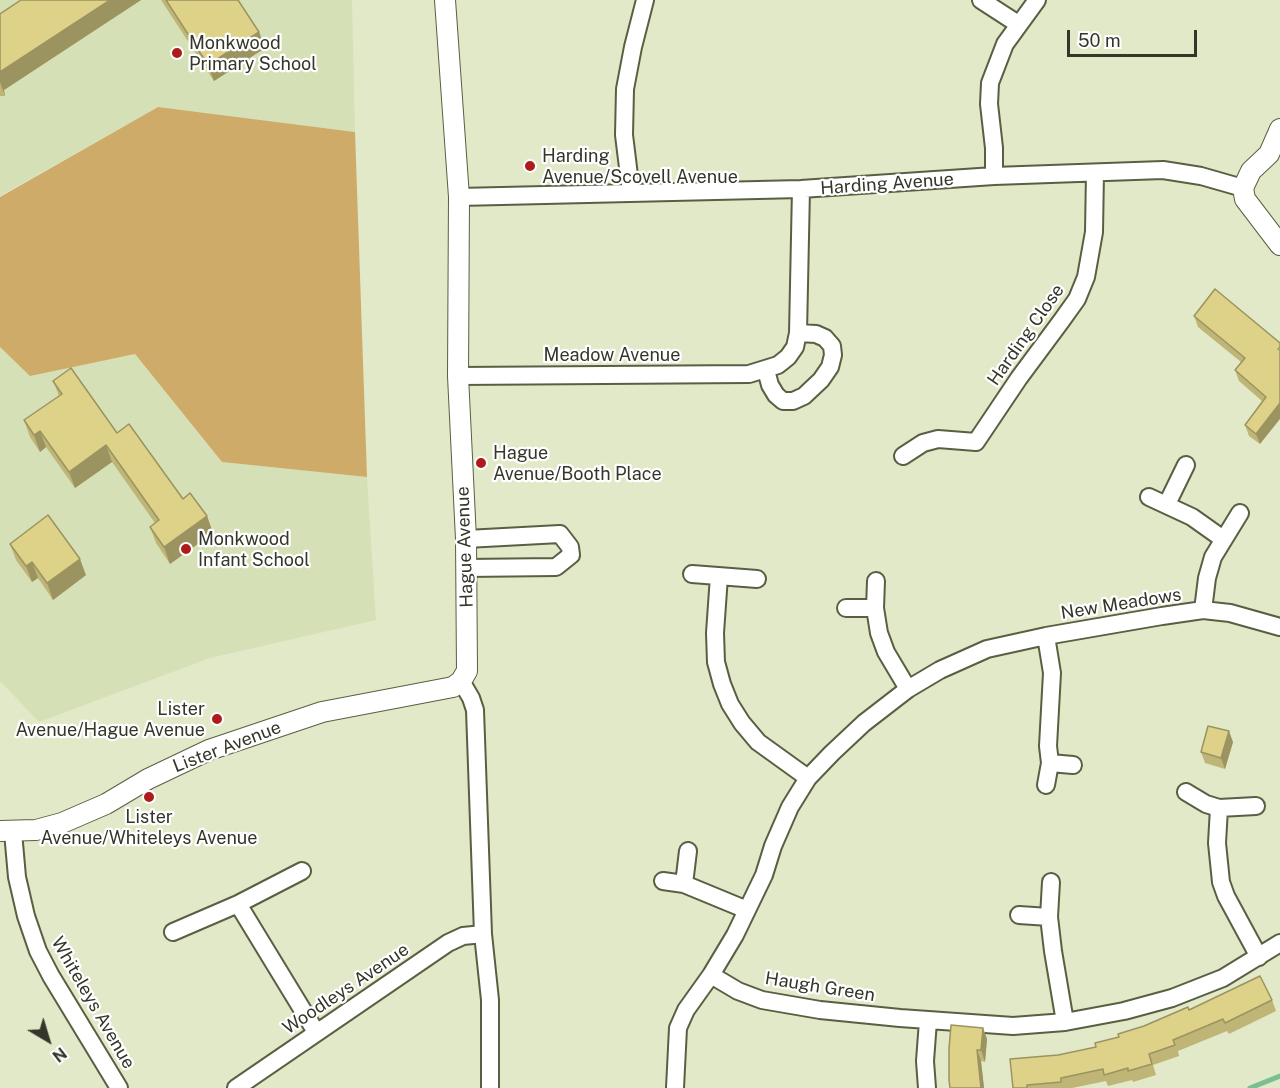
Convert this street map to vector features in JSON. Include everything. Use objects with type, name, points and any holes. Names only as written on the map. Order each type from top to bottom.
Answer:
[{"type":"street","name":"Hague Avenue","points":[[445,0],[459,197],[458,376],[466,539],[468,658],[467,671],[461,681]]},
{"type":"street","points":[[631,192],[624,135],[625,89],[645,0]]},
{"type":"street","points":[[981,0],[1018,24]]},
{"type":"street","points":[[994,176],[994,148],[989,104],[990,83],[1005,44],[1037,0]]},
{"type":"street","points":[[1280,129],[1269,154],[1251,171],[1243,188],[1245,199],[1280,245]]},
{"type":"street","name":"Harding Avenue","points":[[459,197],[801,189],[994,176],[1163,170],[1201,176],[1243,188]]},
{"type":"street","name":"Harding Close","points":[[903,456],[923,443],[938,439],[976,442],[1077,299],[1086,278],[1094,232],[1095,173]]},
{"type":"street","name":"Meadow Avenue","points":[[458,376],[749,374],[778,365],[795,347],[798,333],[801,189]]},
{"type":"street","points":[[766,370],[770,385],[783,401],[793,401],[804,396],[821,380],[830,367],[833,355],[832,346],[825,338],[816,334],[798,333]]},
{"type":"street","points":[[1167,504],[1186,465]]},
{"type":"street","points":[[1149,496],[1192,518],[1223,539]]},
{"type":"street","name":"New Meadows","points":[[1203,610],[1207,578],[1213,557],[1240,513]]},
{"type":"street","points":[[466,539],[560,534],[570,547],[571,555],[556,567],[466,568]]},
{"type":"street","points":[[692,574],[757,579]]},
{"type":"street","points":[[719,576],[715,633],[716,662],[730,704],[758,742],[808,778]]},
{"type":"street","points":[[876,581],[875,608],[879,633],[886,652],[908,689]]},
{"type":"street","points":[[846,608],[875,608]]},
{"type":"street","name":"New Meadows","points":[[675,1088],[678,1028],[686,1010],[711,975],[747,910],[764,875],[773,846],[790,807],[808,778],[832,753],[864,723],[908,689],[947,667],[987,649],[1046,636],[1203,610],[1230,613],[1280,627]]},
{"type":"street","name":"New Meadows","points":[[1046,636],[1052,673],[1048,746],[1050,763],[1046,785]]},
{"type":"street","points":[[461,681],[475,710],[483,934],[490,1000],[490,1088]]},
{"type":"street","name":"Lister Avenue","points":[[7,832],[36,830],[62,823],[106,804],[148,779],[209,750],[322,712],[453,687],[461,681]]},
{"type":"street","points":[[1050,763],[1073,765]]},
{"type":"street","points":[[1186,792],[1206,804],[1219,808],[1256,806]]},
{"type":"street","points":[[1219,808],[1217,843],[1221,882],[1226,896],[1259,957]]},
{"type":"street","name":"Whiteleys Avenue","points":[[7,832],[26,916],[39,951],[51,976],[119,1088]]},
{"type":"street","points":[[684,884],[688,851]]},
{"type":"street","points":[[173,932],[302,871]]},
{"type":"street","points":[[663,881],[684,884],[747,910]]},
{"type":"street","points":[[1051,882],[1049,916],[1065,1022]]},
{"type":"street","points":[[238,903],[316,1032]]},
{"type":"street","points":[[1019,915],[1049,916]]},
{"type":"street","name":"Woodleys Avenue","points":[[236,1088],[447,943],[464,936],[483,934]]},
{"type":"street","name":"Haugh Green","points":[[711,975],[738,991],[762,1000],[820,1010],[928,1021],[1013,1026],[1065,1022],[1124,1011],[1172,998],[1223,978],[1280,943]]},
{"type":"street","points":[[927,1088],[925,1061],[928,1021]]},
{"type":"shaded area","name":"Monkwood Primary School","points":[[0,0],[352,0],[355,132],[158,107],[0,196]]},
{"type":"shaded area","points":[[158,107],[355,132],[367,477],[222,462],[135,354],[30,376],[0,347],[0,197]]},
{"type":"shaded area","name":"Monkwood Infant School","points":[[0,347],[30,375],[135,354],[222,462],[367,477],[376,620],[210,658],[39,722],[0,681]]},
{"type":"building","points":[[21,0],[110,0],[0,72],[0,14]]},
{"type":"building","points":[[166,0],[238,0],[259,32],[208,65]]},
{"type":"building","points":[[1215,289],[1280,343],[1278,349],[1280,350],[1280,403],[1256,434],[1245,425],[1266,397],[1235,370],[1245,358],[1194,316]]},
{"type":"building","points":[[71,368],[117,433],[129,424],[183,499],[190,493],[207,516],[164,547],[150,527],[159,520],[106,445],[69,472],[40,431],[34,435],[24,420],[62,394],[53,381]]},
{"type":"building","points":[[48,515],[80,559],[47,583],[32,562],[26,566],[10,544]]},
{"type":"building","points":[[1208,726],[1229,731],[1221,758],[1201,752]]},
{"type":"building","points":[[1260,976],[1272,1000],[1225,1023],[1223,1019],[1173,1040],[1175,1045],[1149,1054],[1152,1064],[1104,1075],[1103,1069],[1061,1078],[1061,1082],[1013,1088],[1010,1059],[1058,1055],[1096,1047],[1095,1043],[1119,1037],[1118,1034],[1144,1026],[1188,1007],[1189,1010]]},
{"type":"building","points":[[951,1025],[983,1028],[981,1050],[977,1050],[981,1088],[950,1088]]},
{"type":"waterway","points":[[1250,1088],[1280,1076]]},
{"type":"place","name":"Monkwood Primary School","points":[[177,53]]},
{"type":"place","name":"Harding Avenue/Scovell Avenue","points":[[530,166]]},
{"type":"place","name":"Hague Avenue/Booth Place","points":[[481,463]]},
{"type":"place","name":"Monkwood Infant School","points":[[186,549]]},
{"type":"place","name":"Lister Avenue/Hague Avenue","points":[[217,719]]},
{"type":"place","name":"Lister Avenue/Whiteleys Avenue","points":[[149,797]]}]
